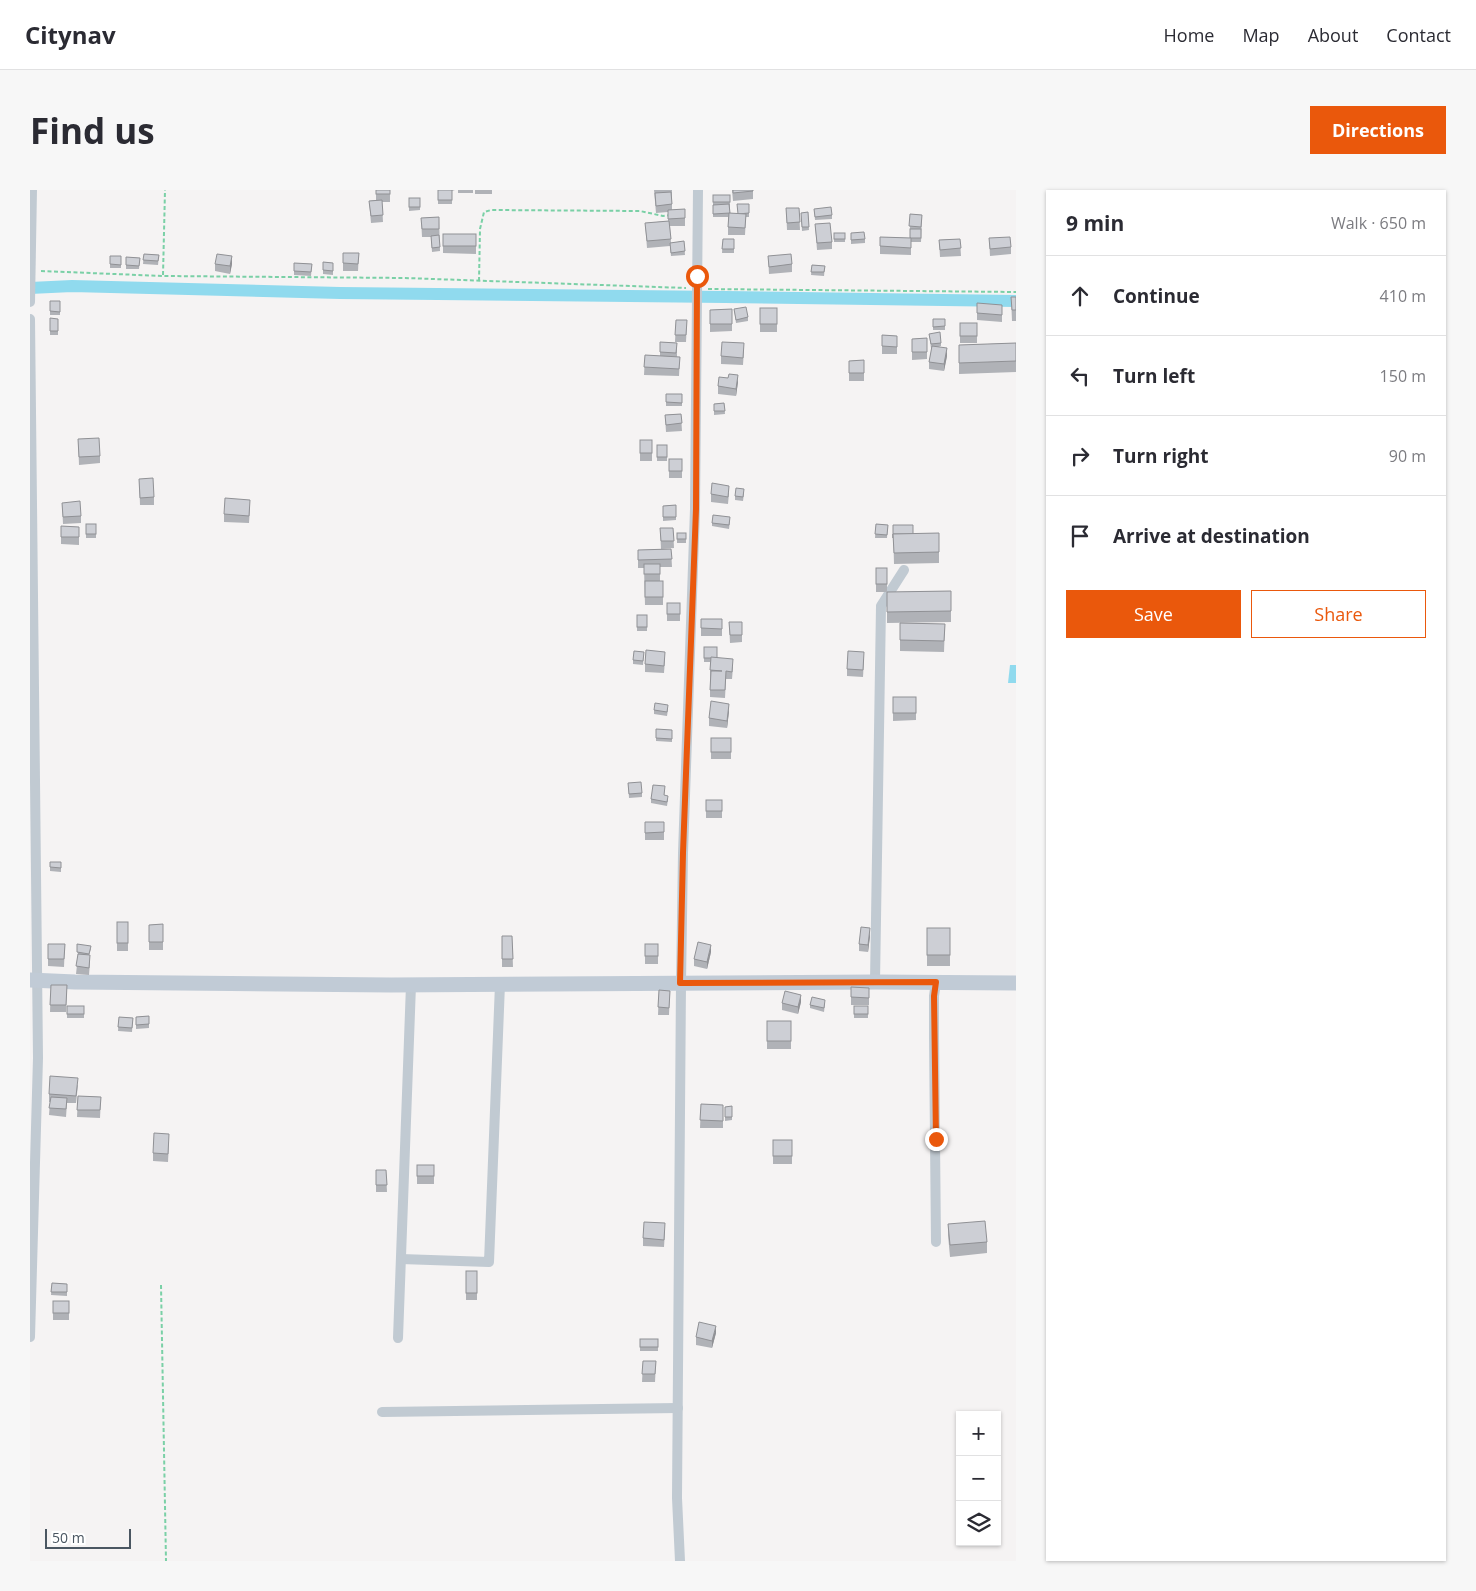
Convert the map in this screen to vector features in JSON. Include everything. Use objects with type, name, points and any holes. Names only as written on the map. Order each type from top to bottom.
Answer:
[{"type":"street","points":[[30,302],[32,190]]},
{"type":"street","points":[[680,1561],[677,1498],[680,983],[696,509],[698,190]]},
{"type":"street","points":[[30,319],[33,980],[37,1067],[30,1337]]},
{"type":"street","points":[[875,982],[881,606],[904,570]]},
{"type":"street","points":[[33,980],[411,985],[1016,983]]},
{"type":"street","points":[[936,982],[934,996],[936,1242]]},
{"type":"street","points":[[401,1259],[489,1262],[500,984]]},
{"type":"street","points":[[398,1338],[411,985]]},
{"type":"street","points":[[382,1412],[678,1408]]},
{"type":"path","points":[[163,276],[164,190]]},
{"type":"path","points":[[479,281],[480,229],[484,212],[491,210],[640,211],[663,216],[672,214]]},
{"type":"path","points":[[31,271],[163,276],[405,278],[697,288],[1016,292]]},
{"type":"path","points":[[161,1285],[166,1561]]},
{"type":"water","points":[[1010,665],[1016,665],[1016,683],[1008,683]]},
{"type":"building","points":[[376,190],[390,190],[390,194],[376,194]]},
{"type":"building","points":[[438,190],[452,190],[452,200],[438,200]]},
{"type":"building","points":[[733,190],[753,190],[753,191],[733,193]]},
{"type":"building","points":[[671,192],[672,204],[656,206],[655,193]]},
{"type":"building","points":[[713,195],[730,195],[730,202],[713,202]]},
{"type":"building","points":[[409,198],[420,198],[420,207],[409,207]]},
{"type":"building","points":[[382,200],[383,215],[371,216],[369,201]]},
{"type":"building","points":[[729,204],[730,213],[713,214],[713,205]]},
{"type":"building","points":[[737,204],[749,204],[749,213],[738,214]]},
{"type":"building","points":[[831,207],[832,215],[815,217],[814,209]]},
{"type":"building","points":[[786,208],[799,208],[800,222],[787,223]]},
{"type":"building","points":[[685,209],[685,218],[668,219],[668,210]]},
{"type":"building","points":[[808,212],[809,227],[802,227],[801,213]]},
{"type":"building","points":[[729,213],[746,214],[745,228],[728,227]]},
{"type":"building","points":[[910,214],[922,215],[921,227],[909,226]]},
{"type":"building","points":[[439,217],[439,229],[422,229],[421,218]]},
{"type":"building","points":[[669,221],[671,239],[647,241],[645,223]]},
{"type":"building","points":[[830,223],[832,242],[817,243],[815,224]]},
{"type":"building","points":[[910,229],[921,229],[921,238],[910,238]]},
{"type":"building","points":[[864,232],[865,239],[851,240],[851,233]]},
{"type":"building","points":[[834,233],[845,233],[845,239],[834,239]]},
{"type":"building","points":[[443,234],[476,234],[476,246],[443,246]]},
{"type":"building","points":[[439,235],[440,247],[432,248],[431,236]]},
{"type":"building","points":[[880,237],[911,238],[911,248],[880,246]]},
{"type":"building","points":[[1010,237],[1011,247],[990,249],[989,238]]},
{"type":"building","points":[[723,239],[734,239],[734,249],[722,249]]},
{"type":"building","points":[[960,239],[961,248],[940,250],[939,240]]},
{"type":"building","points":[[684,241],[685,251],[671,253],[670,243]]},
{"type":"building","points":[[343,253],[359,253],[358,264],[343,263]]},
{"type":"building","points":[[144,254],[159,255],[158,261],[143,260]]},
{"type":"building","points":[[217,254],[232,256],[230,266],[215,264]]},
{"type":"building","points":[[791,254],[792,264],[769,267],[768,256]]},
{"type":"building","points":[[110,256],[121,256],[121,265],[110,264]]},
{"type":"building","points":[[126,257],[140,258],[139,266],[126,265]]},
{"type":"building","points":[[323,262],[333,263],[333,271],[323,270]]},
{"type":"building","points":[[294,263],[312,264],[311,272],[294,271]]},
{"type":"building","points":[[812,265],[825,266],[824,272],[811,272]]},
{"type":"building","points":[[1011,297],[1016,297],[1016,310],[1012,310]]},
{"type":"building","points":[[50,301],[60,301],[60,312],[50,311]]},
{"type":"building","points":[[977,303],[1002,305],[1002,315],[977,313]]},
{"type":"building","points":[[746,307],[748,317],[736,320],[734,309]]},
{"type":"building","points":[[760,308],[777,308],[777,324],[760,324]]},
{"type":"building","points":[[732,309],[732,324],[710,324],[710,310]]},
{"type":"building","points":[[50,318],[58,319],[58,331],[50,331]]},
{"type":"building","points":[[933,319],[945,319],[945,326],[933,327]]},
{"type":"building","points":[[676,320],[687,320],[686,335],[675,335]]},
{"type":"building","points":[[960,323],[977,323],[977,336],[960,336]]},
{"type":"building","points":[[940,332],[941,343],[931,344],[929,334]]},
{"type":"building","points":[[882,335],[897,336],[897,347],[882,346]]},
{"type":"building","points":[[927,338],[927,352],[912,352],[912,339]]},
{"type":"building","points":[[660,342],[677,343],[676,353],[660,352]]},
{"type":"building","points":[[722,342],[744,343],[743,358],[721,356]]},
{"type":"building","points":[[1016,343],[1016,361],[959,363],[959,345]]},
{"type":"building","points":[[932,346],[947,348],[944,364],[929,362]]},
{"type":"building","points":[[645,355],[680,357],[679,369],[644,367]]},
{"type":"building","points":[[864,360],[864,373],[849,373],[849,361]]},
{"type":"building","points":[[729,374],[738,375],[736,389],[718,386],[719,377],[728,378]]},
{"type":"building","points":[[666,394],[682,394],[682,403],[666,402]]},
{"type":"building","points":[[724,403],[725,411],[714,411],[714,404]]},
{"type":"building","points":[[681,414],[682,423],[666,425],[665,415]]},
{"type":"building","points":[[99,438],[100,456],[79,457],[78,439]]},
{"type":"building","points":[[640,440],[652,440],[652,453],[640,453]]},
{"type":"building","points":[[657,445],[667,445],[667,457],[657,457]]},
{"type":"building","points":[[669,459],[682,459],[682,471],[669,471]]},
{"type":"building","points":[[153,478],[154,497],[140,498],[139,479]]},
{"type":"building","points":[[712,483],[729,486],[728,497],[711,494]]},
{"type":"building","points":[[736,488],[744,489],[743,497],[735,496]]},
{"type":"building","points":[[225,498],[250,500],[249,516],[224,514]]},
{"type":"building","points":[[80,501],[81,516],[63,517],[62,503]]},
{"type":"building","points":[[676,505],[676,517],[663,517],[663,506]]},
{"type":"building","points":[[713,515],[730,517],[729,525],[712,523]]},
{"type":"building","points":[[86,524],[96,524],[96,534],[86,534]]},
{"type":"building","points":[[876,524],[888,525],[887,535],[875,534]]},
{"type":"building","points":[[893,525],[913,525],[913,534],[893,534]]},
{"type":"building","points":[[61,526],[79,527],[79,537],[61,537]]},
{"type":"building","points":[[660,528],[673,528],[674,541],[661,541]]},
{"type":"building","points":[[677,533],[686,533],[686,539],[677,539]]},
{"type":"building","points":[[939,533],[939,552],[894,553],[893,534]]},
{"type":"building","points":[[671,549],[672,559],[638,560],[638,550]]},
{"type":"building","points":[[644,564],[660,564],[660,574],[644,574]]},
{"type":"building","points":[[876,568],[887,568],[887,584],[876,584]]},
{"type":"building","points":[[645,581],[663,581],[663,597],[645,597]]},
{"type":"building","points":[[951,591],[951,611],[887,612],[887,592]]},
{"type":"building","points":[[667,603],[680,603],[680,614],[667,614]]},
{"type":"building","points":[[637,615],[647,615],[647,627],[637,627]]},
{"type":"building","points":[[701,619],[722,619],[722,629],[701,628]]},
{"type":"building","points":[[729,622],[742,622],[742,635],[730,635]]},
{"type":"building","points":[[900,623],[945,624],[944,641],[900,640]]},
{"type":"building","points":[[704,647],[717,647],[717,658],[704,658]]},
{"type":"building","points":[[646,650],[665,652],[664,666],[645,664]]},
{"type":"building","points":[[634,651],[644,652],[643,661],[633,660]]},
{"type":"building","points":[[848,651],[864,652],[863,670],[847,669]]},
{"type":"building","points":[[711,657],[733,659],[732,672],[726,671],[725,690],[710,690],[711,671],[722,671],[710,670]]},
{"type":"building","points":[[893,697],[916,697],[916,713],[893,713]]},
{"type":"building","points":[[711,701],[729,704],[727,721],[709,718]]},
{"type":"building","points":[[655,703],[668,705],[667,712],[654,710]]},
{"type":"building","points":[[656,729],[672,730],[672,739],[656,738]]},
{"type":"building","points":[[711,738],[731,738],[731,752],[711,752]]},
{"type":"building","points":[[641,782],[642,793],[629,794],[628,783]]},
{"type":"building","points":[[653,785],[665,786],[664,795],[668,796],[667,802],[651,799]]},
{"type":"building","points":[[706,800],[722,800],[722,811],[706,811]]},
{"type":"building","points":[[645,822],[664,822],[664,832],[645,833]]},
{"type":"building","points":[[50,862],[61,862],[61,868],[50,867]]},
{"type":"building","points":[[117,922],[128,922],[128,943],[117,943]]},
{"type":"building","points":[[163,924],[163,942],[149,942],[149,925]]},
{"type":"building","points":[[861,927],[870,928],[868,945],[859,944]]},
{"type":"building","points":[[927,928],[950,928],[950,955],[927,955]]},
{"type":"building","points":[[502,936],[512,936],[513,959],[502,959]]},
{"type":"building","points":[[698,942],[711,945],[707,962],[694,959]]},
{"type":"building","points":[[48,944],[65,944],[64,959],[48,959]]},
{"type":"building","points":[[77,944],[91,946],[89,954],[77,952]]},
{"type":"building","points":[[645,944],[658,944],[658,956],[645,956]]},
{"type":"building","points":[[78,954],[90,955],[89,968],[76,966]]},
{"type":"building","points":[[51,985],[67,985],[66,1005],[50,1005]]},
{"type":"building","points":[[851,987],[869,988],[869,998],[851,997]]},
{"type":"building","points":[[659,990],[670,991],[669,1008],[658,1007]]},
{"type":"building","points":[[785,991],[801,995],[798,1007],[782,1003]]},
{"type":"building","points":[[812,997],[825,1000],[824,1008],[810,1005]]},
{"type":"building","points":[[67,1006],[84,1006],[84,1014],[67,1014]]},
{"type":"building","points":[[854,1006],[868,1006],[868,1014],[854,1014]]},
{"type":"building","points":[[149,1016],[149,1024],[136,1025],[136,1017]]},
{"type":"building","points":[[119,1017],[133,1018],[132,1028],[118,1027]]},
{"type":"building","points":[[767,1021],[791,1021],[791,1041],[767,1041]]},
{"type":"building","points":[[50,1076],[78,1078],[76,1096],[49,1094]]},
{"type":"building","points":[[78,1096],[101,1097],[100,1110],[77,1110]]},
{"type":"building","points":[[51,1097],[67,1098],[66,1109],[49,1108]]},
{"type":"building","points":[[701,1104],[723,1105],[723,1121],[700,1120]]},
{"type":"building","points":[[732,1106],[732,1117],[725,1117],[725,1107]]},
{"type":"building","points":[[154,1133],[169,1134],[168,1154],[153,1153]]},
{"type":"building","points":[[773,1140],[792,1140],[792,1156],[773,1156]]},
{"type":"building","points":[[417,1165],[434,1165],[434,1176],[417,1176]]},
{"type":"building","points":[[376,1170],[386,1170],[387,1185],[376,1185]]},
{"type":"building","points":[[985,1221],[987,1242],[950,1245],[948,1224]]},
{"type":"building","points":[[644,1222],[665,1223],[664,1240],[643,1238]]},
{"type":"building","points":[[466,1271],[477,1271],[477,1293],[466,1293]]},
{"type":"building","points":[[52,1283],[67,1284],[67,1292],[51,1292]]},
{"type":"building","points":[[53,1301],[69,1301],[69,1313],[53,1313]]},
{"type":"building","points":[[699,1322],[716,1326],[712,1341],[696,1337]]},
{"type":"building","points":[[640,1339],[658,1339],[658,1347],[640,1347]]},
{"type":"building","points":[[643,1361],[656,1361],[655,1374],[642,1374]]},
{"type":"waterway","points":[[30,288],[72,286],[340,293],[1016,301]]},
{"type":"route","points":[[697,276],[696,509],[680,983],[936,982],[934,996],[936,1139]]}]
